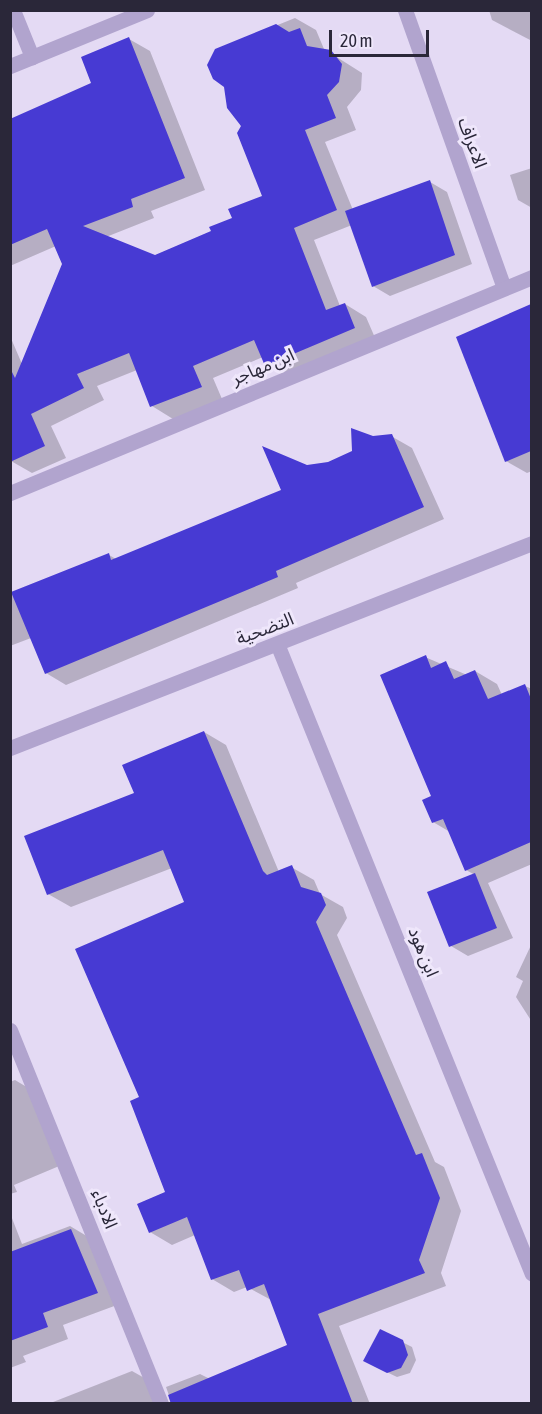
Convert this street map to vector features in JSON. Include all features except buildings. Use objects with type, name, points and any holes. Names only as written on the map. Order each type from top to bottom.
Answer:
[{"type":"street","points":[[13,10],[32,57]]},
{"type":"street","points":[[10,66],[147,10]]},
{"type":"street","name":"الاعراف","points":[[405,10],[504,288]]},
{"type":"street","name":"ابن مهاجر","points":[[10,493],[531,277]]},
{"type":"street","name":"التضحية","points":[[10,748],[278,646],[531,543]]},
{"type":"street","name":"ابن هود","points":[[278,646],[531,1274]]},
{"type":"street","name":"الادباء","points":[[10,1030],[161,1404]]}]
